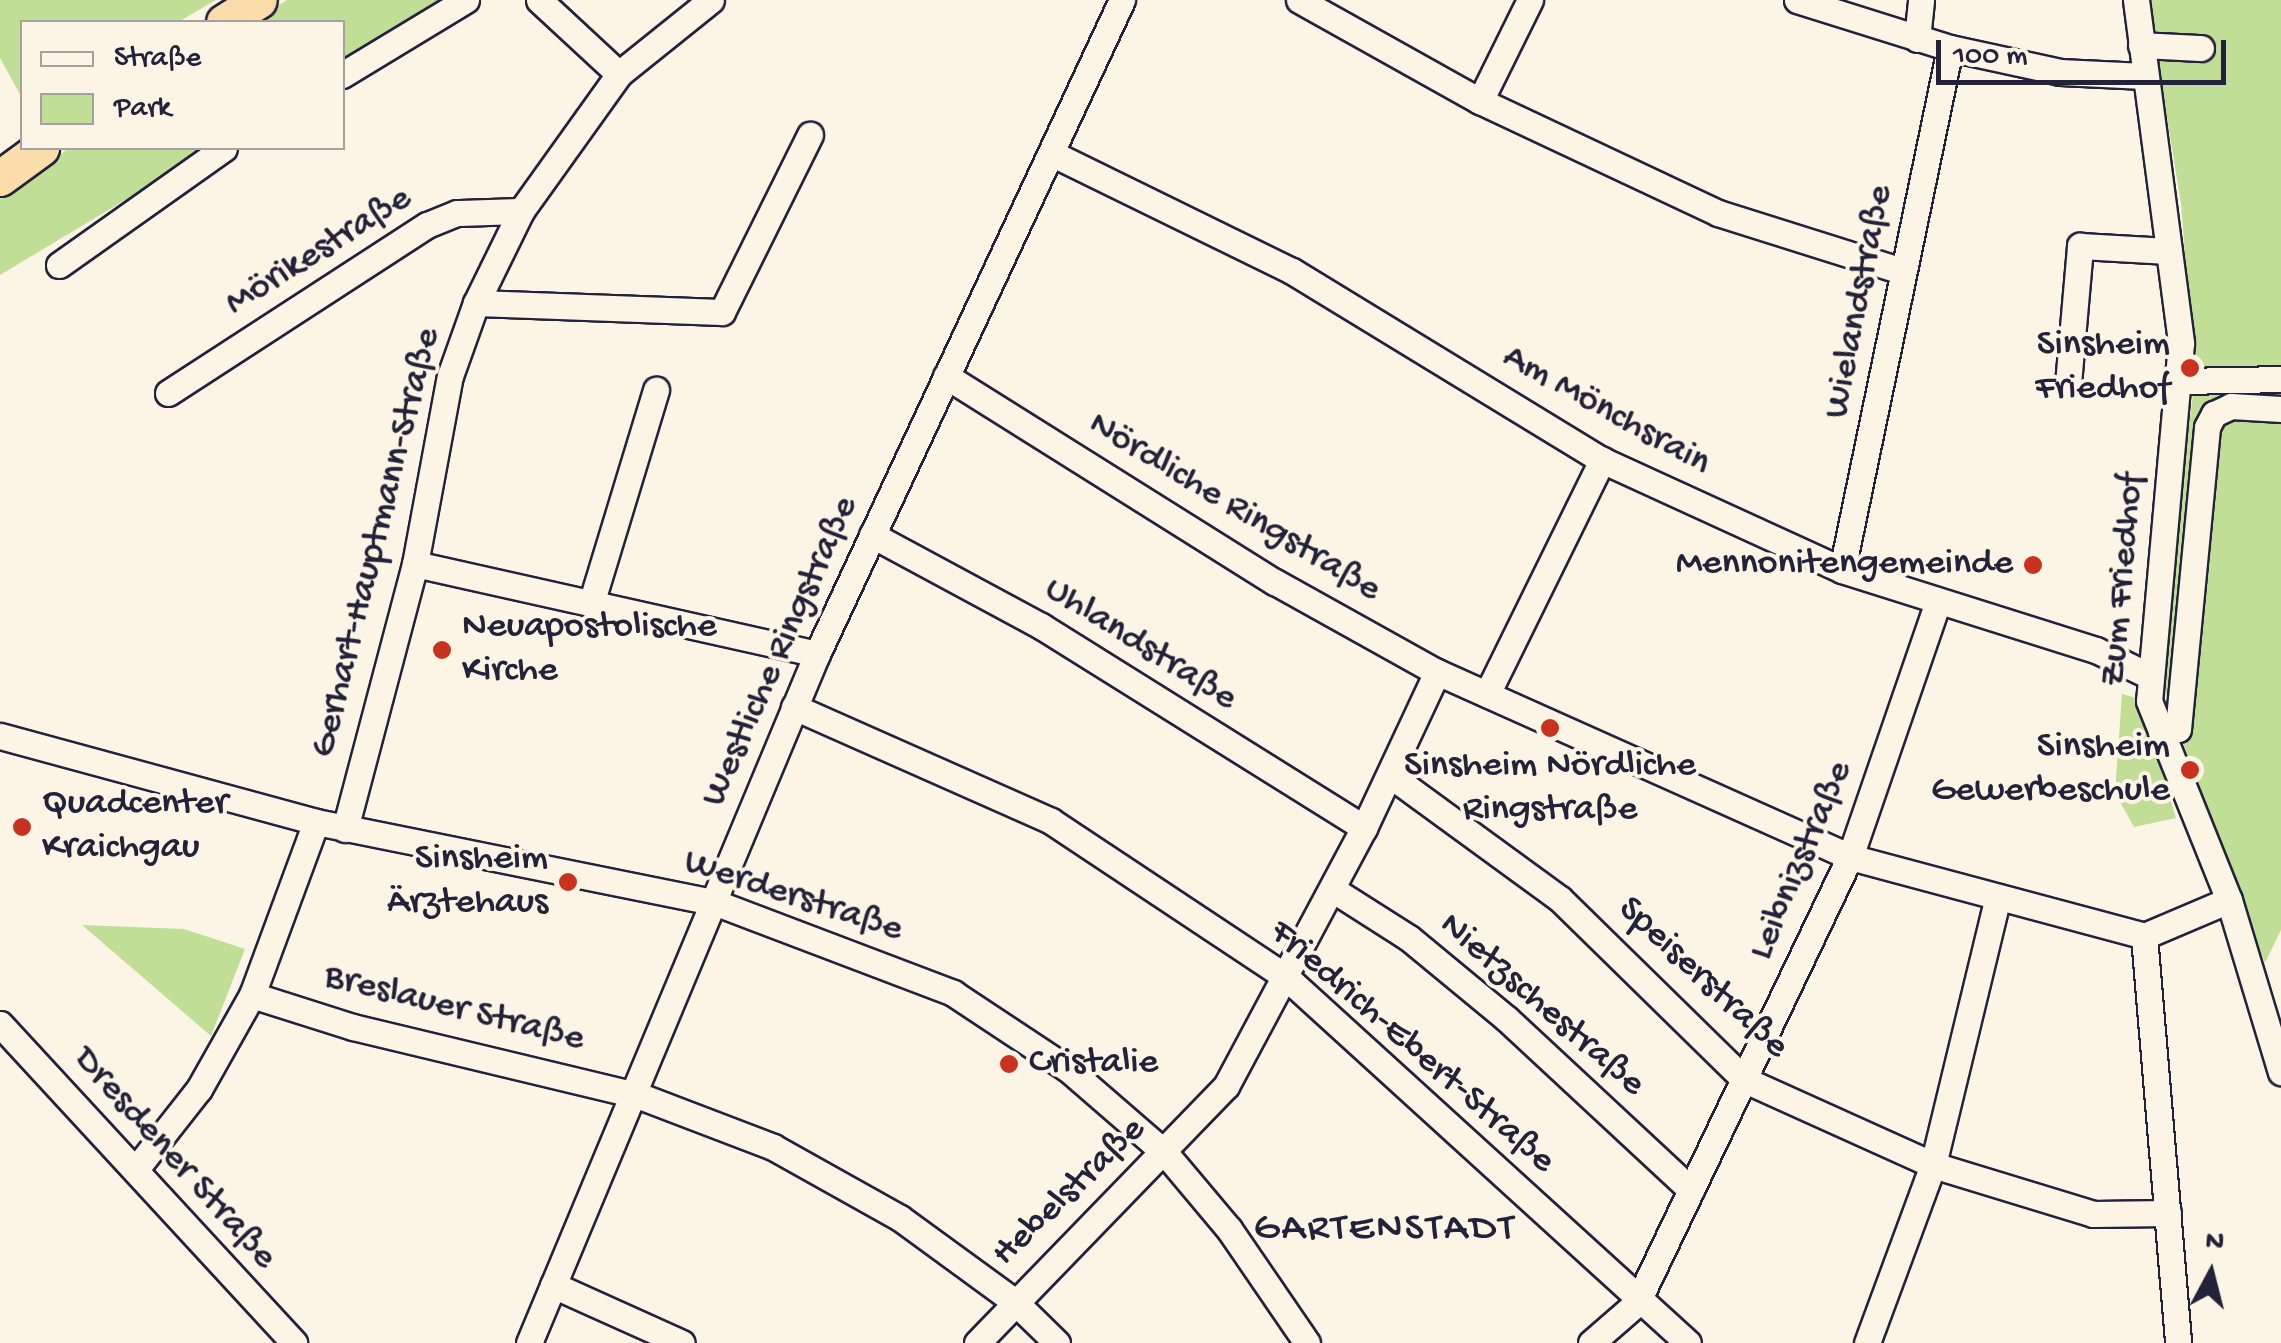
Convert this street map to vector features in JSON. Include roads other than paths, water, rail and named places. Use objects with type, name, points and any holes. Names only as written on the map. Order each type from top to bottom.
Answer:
[{"type":"highway","points":[[227,20],[260,0]]},
{"type":"highway","points":[[0,178],[38,150]]},
{"type":"street","points":[[345,73],[466,0]]},
{"type":"street","points":[[539,0],[619,74]]},
{"type":"street","name":"Gerhart-Hauptmann-Straße","points":[[345,828],[414,564],[450,376],[476,302],[521,212],[619,74],[710,0]]},
{"type":"street","name":"Westliche Ringstraße","points":[[529,1343],[637,1095],[817,654],[946,376],[1055,155],[1122,0]]},
{"type":"street","points":[[1299,0],[1480,101],[1718,213],[1902,271]]},
{"type":"street","points":[[1480,101],[1530,0]]},
{"type":"street","points":[[1797,0],[1950,48],[2060,72],[2144,76]]},
{"type":"street","points":[[1917,39],[1921,0]]},
{"type":"street","name":"Zum Friedhof","points":[[2136,0],[2169,252],[2181,381],[2148,675],[2160,732],[2228,900],[2281,1072]]},
{"type":"street","points":[[2141,45],[2202,48]]},
{"type":"street","name":"Wielandstraße","points":[[1842,570],[1950,48]]},
{"type":"street","points":[[476,302],[722,312],[810,135]]},
{"type":"street","points":[[59,265],[221,150]]},
{"type":"street","name":"Am Mönchsrain","points":[[1055,155],[1292,271],[1602,460],[1842,570],[2096,650],[2148,675]]},
{"type":"street","name":"Mörikestraße","points":[[168,393],[427,225],[457,213],[521,212]]},
{"type":"street","points":[[2068,384],[2080,246],[2169,252]]},
{"type":"street","name":"Nördliche Ringstraße","points":[[946,376],[1275,582],[1436,672],[1850,858],[1996,900],[2144,936]]},
{"type":"street","points":[[2181,381],[2281,378]]},
{"type":"street","points":[[590,604],[656,390]]},
{"type":"street","points":[[2160,732],[2178,729],[2206,426],[2214,414],[2232,406],[2281,409]]},
{"type":"street","points":[[1487,694],[1602,460]]},
{"type":"street","name":"Uhlandstraße","points":[[872,534],[1041,626],[1364,828]]},
{"type":"street","points":[[414,564],[817,654]]},
{"type":"street","name":"Leibnizstraße","points":[[1591,1343],[1637,1303],[1850,858],[1938,602]]},
{"type":"street","name":"Hebelstraße","points":[[977,1343],[1014,1300],[1166,1154],[1226,1086],[1364,828],[1436,672]]},
{"type":"street","name":"Friedrich-Ebert-Straße","points":[[794,707],[1052,821],[1287,978],[1637,1303],[1688,1343]]},
{"type":"street","name":"Werderstraße","points":[[0,736],[316,822],[714,902],[952,993],[1068,1069],[1166,1154],[1229,1229],[1307,1343]]},
{"type":"street","name":"Speiserstraße","points":[[1390,776],[1560,899],[1744,1080],[1933,1166],[2093,1214],[2168,1212]]},
{"type":"street","points":[[136,1169],[199,1088],[252,995],[316,822]]},
{"type":"street","name":"Nietzschestraße","points":[[1332,888],[1409,938],[1507,1019],[1690,1190]]},
{"type":"street","points":[[1867,1343],[1933,1166],[1996,900]]},
{"type":"street","points":[[2178,1343],[2144,936],[2228,900]]},
{"type":"street","name":"Breslauer Straße","points":[[252,995],[354,1028],[637,1095],[773,1147],[900,1218],[1014,1300],[1057,1343]]},
{"type":"street","name":"Dresdener Straße","points":[[0,1024],[294,1343]]},
{"type":"street","points":[[554,1286],[682,1343]]},
{"type":"place","name":"Sinsheim Friedhof","points":[[2190,368]]},
{"type":"place","name":"Mennonitengemeinde","points":[[2033,565]]},
{"type":"place","name":"Neuapostolische Kirche","points":[[442,650]]},
{"type":"place","name":"Sinsheim Nördliche Ringstraße","points":[[1550,728]]},
{"type":"place","name":"Sinsheim Gewerbeschule","points":[[2190,770]]},
{"type":"place","name":"Quadcenter Kraichgau","points":[[22,827]]},
{"type":"place","name":"Sinsheim Ärztehaus","points":[[568,882]]},
{"type":"place","name":"Cristalie","points":[[1009,1064]]},
{"type":"district","name":"GARTENSTADT","points":[[1385,1230]]}]
